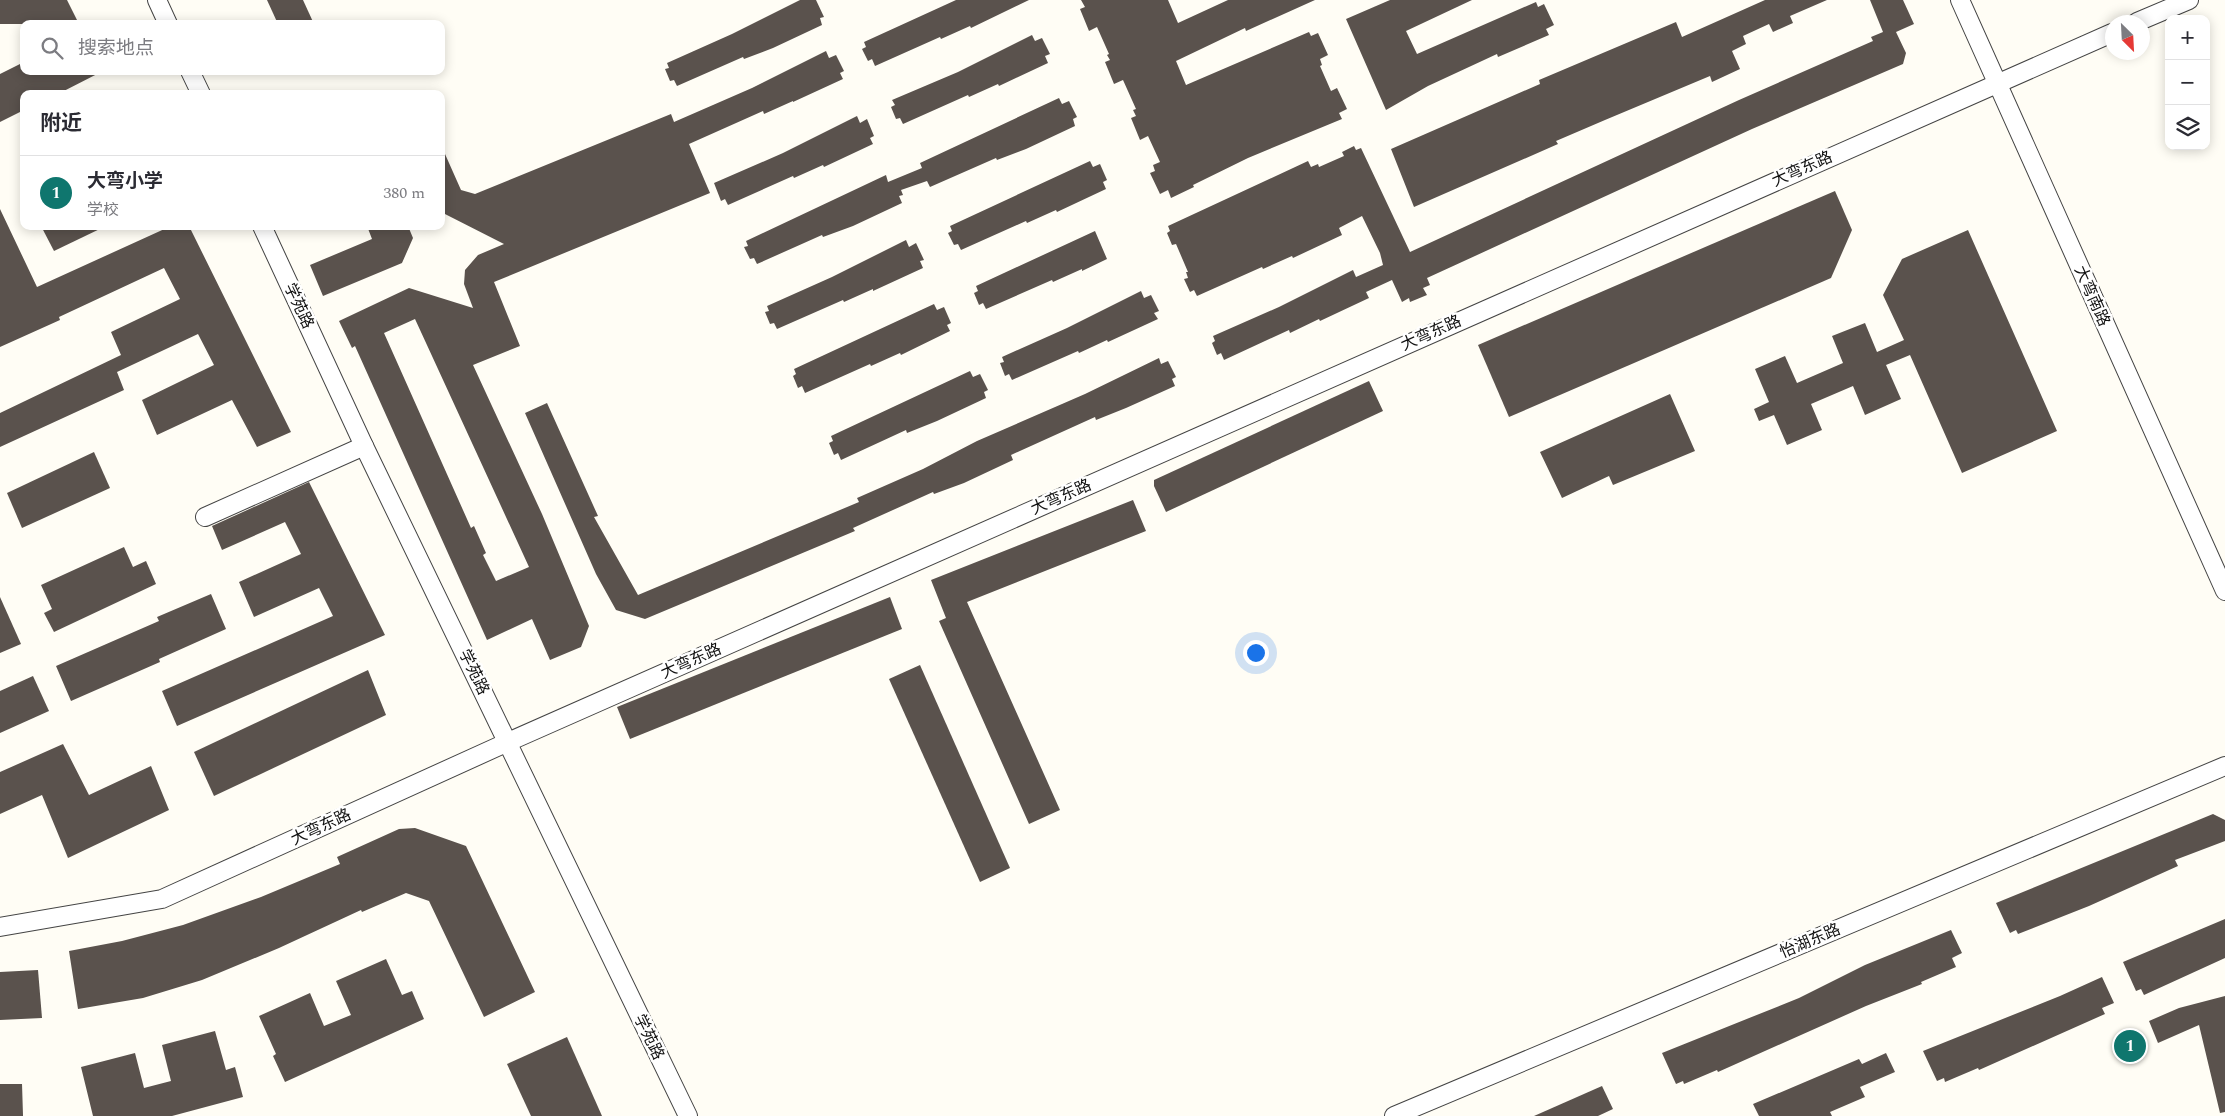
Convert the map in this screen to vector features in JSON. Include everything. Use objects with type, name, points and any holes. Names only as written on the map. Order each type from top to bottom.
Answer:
[{"type":"street","points":[[157,0],[166,20]]},
{"type":"street","name":"大弯南路","points":[[1960,0],[1995,83],[2225,591]]},
{"type":"street","points":[[2150,16],[2189,0]]},
{"type":"street","name":"大弯东路","points":[[0,927],[162,899],[508,742],[2105,36]]},
{"type":"street","points":[[192,75],[199,90]]},
{"type":"street","name":"学苑路","points":[[264,230],[364,446],[688,1116]]},
{"type":"street","points":[[205,517],[364,446]]},
{"type":"street","name":"怡湖东路","points":[[1394,1116],[2225,766]]},
{"type":"building","points":[[0,0],[67,0],[77,20],[20,20],[20,24],[0,24]]},
{"type":"building","points":[[267,0],[303,0],[312,20],[276,20]]},
{"type":"building","points":[[800,0],[816,0],[824,17],[820,18],[822,25],[773,48],[744,59],[743,57],[677,86],[674,80],[670,81],[665,69],[669,68],[667,63],[732,34]]},
{"type":"building","points":[[956,0],[1029,0],[971,28],[970,26],[941,39],[940,37],[875,66],[872,59],[868,61],[862,49],[866,47],[864,42]]},
{"type":"building","points":[[1081,0],[1168,0],[1178,23],[1228,0],[1315,0],[1246,31],[1245,28],[1176,61],[1186,85],[1309,32],[1311,36],[1318,33],[1328,55],[1320,59],[1322,65],[1320,66],[1331,91],[1337,88],[1347,109],[1339,113],[1342,119],[1248,158],[1171,198],[1168,190],[1160,194],[1150,173],[1155,171],[1153,165],[1160,162],[1148,136],[1140,140],[1131,118],[1136,116],[1133,110],[1136,109],[1123,80],[1114,84],[1105,62],[1110,60],[1107,55],[1109,54],[1097,27],[1089,31],[1080,9],[1085,7]]},
{"type":"building","points":[[1390,0],[1472,0],[1406,31],[1417,54],[1536,2],[1538,7],[1544,4],[1554,25],[1546,29],[1549,35],[1498,57],[1497,54],[1428,86],[1386,110],[1346,19]]},
{"type":"building","points":[[1765,0],[1827,0],[1790,16],[1793,23],[1773,32],[1769,24],[1743,36],[1746,44],[1732,51],[1740,69],[1712,82],[1710,76],[1605,120],[1556,141],[1558,144],[1414,207],[1391,149],[1540,84],[1539,80],[1676,22],[1682,37]]},
{"type":"building","points":[[1870,0],[1903,0],[1914,24],[1896,32],[1906,53],[1903,64],[1752,129],[1427,278],[1430,285],[1423,288],[1427,295],[1410,302],[1409,298],[1402,302],[1392,280],[1366,292],[1369,298],[1320,321],[1319,319],[1290,333],[1289,330],[1224,360],[1221,353],[1217,355],[1212,343],[1215,341],[1213,336],[1279,307],[1353,270],[1356,277],[1383,265],[1380,253],[1362,216],[1339,228],[1342,235],[1293,258],[1292,256],[1263,269],[1262,267],[1197,296],[1194,290],[1190,292],[1184,279],[1188,278],[1186,272],[1188,272],[1176,244],[1172,245],[1167,233],[1170,231],[1168,226],[1308,161],[1311,167],[1318,164],[1319,167],[1344,156],[1342,152],[1354,146],[1356,150],[1361,148],[1410,252],[1739,100],[1873,41],[1871,37],[1883,32]]},
{"type":"building","points":[[1032,35],[1035,41],[1042,38],[1050,54],[1045,56],[1048,63],[999,86],[998,84],[969,97],[968,95],[903,124],[900,118],[896,119],[891,107],[895,105],[892,100],[958,72]]},
{"type":"building","points":[[826,51],[829,58],[836,55],[844,71],[840,73],[843,79],[793,102],[764,114],[763,111],[689,144],[710,193],[494,282],[520,346],[473,365],[542,514],[589,626],[581,647],[550,660],[532,619],[487,640],[355,346],[352,348],[339,321],[409,288],[473,308],[464,284],[465,270],[478,255],[504,244],[445,214],[445,154],[461,190],[475,194],[671,114],[674,122],[752,88]],"holes":[[[415,319],[529,567],[496,581],[483,555],[486,553],[474,526],[471,528],[384,333]]]},
{"type":"building","points":[[20,64],[20,75],[95,75],[66,90],[20,90],[20,112],[0,122],[0,74]]},
{"type":"building","points":[[1059,98],[1062,104],[1069,101],[1077,117],[1073,119],[1075,126],[1026,149],[997,160],[996,158],[930,187],[927,181],[901,190],[903,195],[899,196],[902,203],[853,226],[823,237],[822,235],[757,264],[754,258],[750,259],[744,247],[748,246],[746,241],[886,175],[888,182],[922,168],[920,163]]},
{"type":"building","points":[[857,116],[860,123],[867,119],[874,136],[870,138],[873,144],[824,167],[823,165],[794,178],[793,176],[728,205],[725,199],[721,201],[714,183],[783,153]]},
{"type":"building","points":[[1090,161],[1093,167],[1100,164],[1107,180],[1103,182],[1106,189],[1057,212],[1056,210],[1027,223],[1026,221],[961,250],[958,244],[954,245],[948,233],[952,231],[950,226]]},
{"type":"building","points":[[1835,191],[1852,230],[1831,278],[1509,417],[1478,345]]},
{"type":"building","points":[[0,209],[37,287],[162,230],[191,230],[291,432],[257,447],[232,400],[157,435],[142,400],[214,365],[198,334],[117,372],[124,390],[0,447],[0,413],[121,355],[111,332],[180,299],[164,268],[59,317],[60,320],[0,347]]},
{"type":"building","points":[[43,230],[98,230],[54,251]]},
{"type":"building","points":[[369,230],[410,230],[413,238],[402,263],[323,296],[310,265],[372,239]]},
{"type":"building","points":[[1968,230],[2057,431],[1962,473],[1910,355],[1886,365],[1901,399],[1865,415],[1853,386],[1811,404],[1822,430],[1787,445],[1774,415],[1759,421],[1754,409],[1769,402],[1755,369],[1785,356],[1797,383],[1843,363],[1832,336],[1865,323],[1877,352],[1904,340],[1883,295],[1902,259]]},
{"type":"building","points":[[1095,231],[1107,259],[1082,271],[1082,269],[1053,282],[1052,280],[986,309],[983,303],[979,305],[974,293],[978,291],[976,286]]},
{"type":"building","points":[[906,240],[909,247],[916,243],[924,260],[920,261],[923,268],[873,291],[873,289],[844,302],[843,300],[777,329],[774,323],[770,324],[765,312],[769,311],[767,306],[832,277]]},
{"type":"building","points":[[1141,291],[1144,298],[1151,295],[1159,311],[1154,313],[1158,319],[1108,342],[1107,340],[1079,353],[1078,351],[1012,380],[1009,374],[1005,376],[1000,363],[1004,362],[1002,357],[1067,328]]},
{"type":"building","points":[[934,304],[937,310],[944,307],[951,323],[947,325],[950,331],[901,355],[900,353],[871,366],[870,364],[805,393],[802,386],[798,388],[793,376],[796,374],[794,369]]},
{"type":"building","points":[[1159,358],[1161,364],[1168,361],[1176,377],[1172,379],[1175,386],[1096,420],[1095,417],[1011,455],[1013,460],[964,483],[934,494],[933,492],[853,528],[855,531],[645,619],[616,610],[596,574],[525,413],[547,403],[598,516],[594,517],[638,595],[859,502],[857,498],[923,469],[977,441],[1085,394]]},
{"type":"building","points":[[970,371],[973,377],[980,374],[988,390],[984,392],[986,398],[907,433],[906,430],[841,460],[838,453],[834,455],[829,443],[833,441],[831,436]]},
{"type":"building","points":[[1369,381],[1383,411],[1166,512],[1154,486],[1154,480]]},
{"type":"building","points":[[1670,394],[1695,451],[1613,485],[1609,476],[1562,498],[1540,452]]},
{"type":"building","points":[[94,452],[110,488],[22,528],[7,493]]},
{"type":"building","points":[[309,482],[385,635],[177,726],[162,691],[333,616],[319,588],[254,617],[239,582],[301,554],[285,522],[222,550],[212,526]]},
{"type":"building","points":[[1133,500],[1146,531],[967,602],[1060,810],[1029,824],[939,621],[946,618],[931,580]]},
{"type":"building","points":[[124,547],[133,567],[146,561],[156,584],[54,632],[44,613],[52,609],[41,585]]},
{"type":"building","points":[[211,594],[226,629],[159,659],[160,662],[71,701],[56,666],[159,621],[157,617]]},
{"type":"building","points":[[0,597],[21,644],[0,653]]},
{"type":"building","points":[[890,597],[902,629],[630,739],[617,707]]},
{"type":"building","points":[[920,665],[1010,868],[980,882],[889,679]]},
{"type":"building","points":[[368,670],[386,715],[214,796],[194,752]]},
{"type":"building","points":[[33,676],[49,711],[0,733],[0,691]]},
{"type":"building","points":[[63,744],[89,795],[151,766],[169,810],[68,858],[42,795],[0,814],[0,772]]},
{"type":"building","points":[[2213,814],[2225,820],[2225,841],[2175,860],[2178,866],[2089,906],[2018,934],[2016,930],[2010,933],[1996,903]]},
{"type":"building","points":[[415,828],[466,846],[535,992],[484,1017],[429,901],[406,893],[362,912],[361,910],[279,948],[202,980],[143,998],[78,1009],[69,951],[122,941],[183,925],[261,897],[340,864],[337,857],[399,829]]},
{"type":"building","points":[[2225,919],[2225,958],[2144,995],[2141,989],[2136,991],[2123,962]]},
{"type":"building","points":[[1951,930],[1962,953],[1952,958],[1956,967],[1921,982],[1922,984],[1866,1006],[1718,1072],[1717,1070],[1684,1084],[1683,1081],[1676,1084],[1662,1053],[1799,998],[1865,965]]},
{"type":"building","points":[[386,959],[402,995],[412,991],[424,1019],[285,1082],[273,1056],[276,1054],[259,1016],[310,993],[324,1026],[351,1015],[336,981]]},
{"type":"building","points":[[38,970],[42,1018],[0,1020],[0,972]]},
{"type":"building","points":[[2102,977],[2114,1003],[2102,1008],[2105,1014],[1979,1070],[1978,1068],[1945,1082],[1944,1078],[1937,1081],[1923,1051],[2060,996]]},
{"type":"building","points":[[2225,996],[2225,1112],[2220,1113],[2199,1025],[2158,1043],[2149,1021],[2179,1008]]},
{"type":"building","points":[[215,1031],[226,1070],[235,1067],[243,1097],[172,1116],[93,1116],[81,1067],[135,1053],[144,1088],[171,1081],[162,1045]]},
{"type":"building","points":[[567,1037],[602,1116],[531,1116],[507,1064]]},
{"type":"building","points":[[1886,1053],[1895,1072],[1860,1087],[1865,1097],[1830,1112],[1832,1116],[1759,1116],[1753,1104],[1859,1059],[1862,1064]]},
{"type":"building","points":[[0,1084],[22,1084],[23,1116],[0,1116]]},
{"type":"building","points":[[1602,1086],[1613,1109],[1598,1116],[1534,1116]]},
{"type":"place","name":"大弯小学","points":[[2130,1046]]}]
